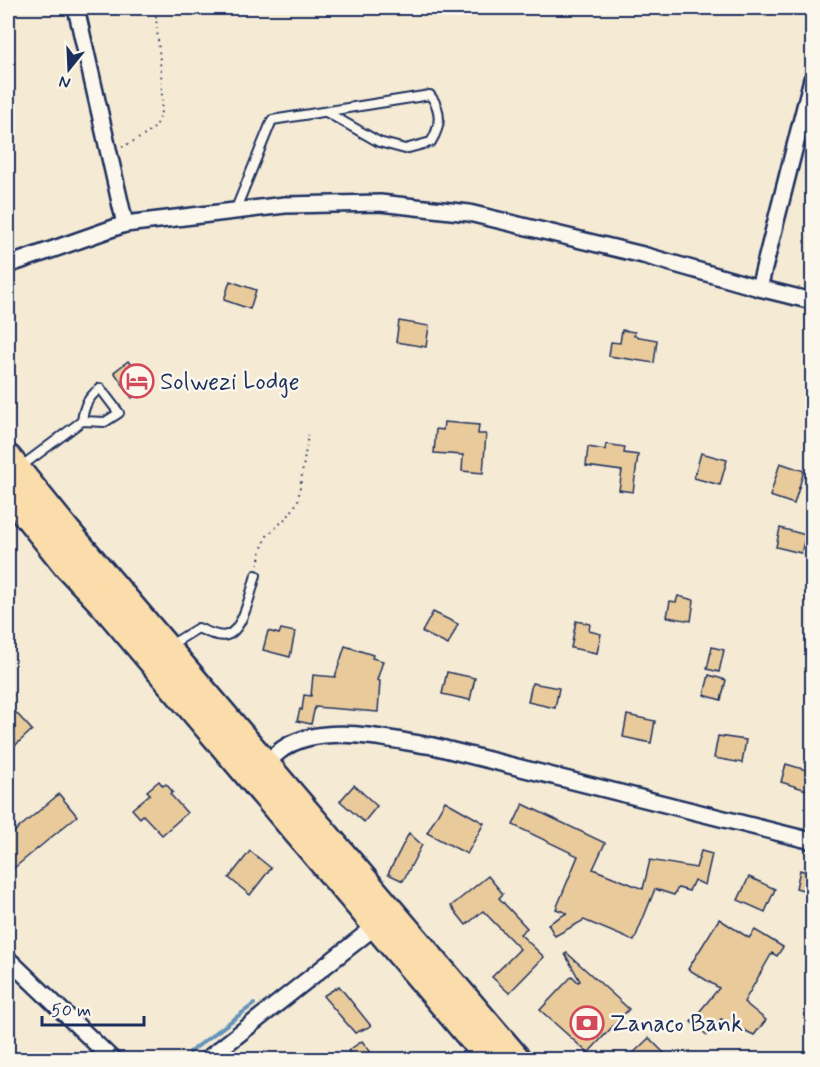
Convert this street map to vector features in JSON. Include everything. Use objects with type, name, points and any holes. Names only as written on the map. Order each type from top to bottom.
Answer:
[{"type":"highway","points":[[9,481],[159,654],[377,925],[491,1059]]},
{"type":"highway","points":[[159,654],[266,764],[517,1059]]},
{"type":"street","points":[[76,8],[125,224]]},
{"type":"street","points":[[759,288],[813,79]]},
{"type":"street","points":[[8,265],[125,224],[285,205],[380,203],[469,213],[643,255],[813,301]]},
{"type":"street","points":[[266,764],[284,748],[308,737],[341,734],[371,737],[433,746],[512,768],[813,841]]},
{"type":"street","points":[[206,1059],[377,925]]},
{"type":"street","points":[[8,959],[113,1059]]},
{"type":"lane","points":[[235,211],[272,120],[430,95],[437,104],[439,130],[431,142],[405,149],[379,142],[326,112]]},
{"type":"lane","points":[[9,481],[82,421],[88,397],[100,388],[119,413],[105,422],[82,421]]},
{"type":"lane","points":[[159,654],[198,628],[219,636],[237,630],[249,603],[256,575]]},
{"type":"path","points":[[109,154],[148,133],[158,124],[163,105],[156,8]]},
{"type":"path","points":[[256,575],[261,550],[267,536],[290,514],[298,501],[308,435]]},
{"type":"building","points":[[230,281],[256,290],[250,309],[224,300]]},
{"type":"building","points":[[399,321],[429,326],[426,347],[396,342]]},
{"type":"building","points":[[622,330],[635,332],[634,336],[657,340],[654,363],[609,356],[611,342],[620,343]]},
{"type":"building","name":"Solwezi Lodge","points":[[128,361],[137,373],[142,369],[148,378],[142,383],[145,388],[132,398],[114,372]]},
{"type":"building","points":[[444,422],[479,425],[478,434],[486,434],[483,473],[462,471],[463,455],[434,453],[436,429],[443,430]]},
{"type":"building","points":[[606,444],[625,447],[624,453],[638,455],[633,492],[619,490],[622,471],[586,466],[588,447],[605,450]]},
{"type":"building","points":[[701,453],[727,460],[720,485],[694,478]]},
{"type":"building","points":[[780,463],[804,471],[794,504],[770,496]]},
{"type":"building","points":[[780,528],[806,535],[801,553],[776,547]]},
{"type":"building","points":[[678,596],[694,600],[691,621],[667,617],[670,601],[676,602]]},
{"type":"building","points":[[433,612],[458,624],[448,645],[422,632]]},
{"type":"building","points":[[576,621],[590,624],[589,631],[601,634],[597,653],[571,648]]},
{"type":"building","points":[[281,629],[295,632],[290,657],[263,650],[268,631],[279,634]]},
{"type":"building","points":[[345,646],[373,655],[372,658],[383,661],[377,680],[380,681],[378,712],[315,707],[311,724],[297,721],[300,709],[302,710],[304,695],[311,696],[313,675],[335,677]]},
{"type":"building","points":[[712,647],[724,650],[719,672],[707,669]]},
{"type":"building","points":[[447,672],[475,678],[470,700],[442,694]]},
{"type":"building","points":[[709,675],[726,680],[721,700],[704,695]]},
{"type":"building","points":[[532,683],[559,688],[555,708],[528,702]]},
{"type":"building","points":[[8,704],[32,730],[8,752]]},
{"type":"building","points":[[627,715],[655,721],[651,743],[623,737]]},
{"type":"building","points":[[718,736],[746,740],[742,763],[714,758]]},
{"type":"building","points":[[786,764],[813,772],[813,792],[781,782]]},
{"type":"building","points":[[159,781],[163,786],[166,784],[173,792],[170,794],[187,813],[162,835],[143,815],[140,818],[132,809],[150,794],[147,791]]},
{"type":"building","points":[[354,785],[377,806],[364,822],[340,801]]},
{"type":"building","points":[[59,794],[77,816],[8,873],[8,837]]},
{"type":"building","points":[[445,801],[484,823],[467,854],[427,833]]},
{"type":"building","points":[[523,804],[605,843],[593,869],[643,889],[650,860],[696,868],[701,851],[712,854],[705,885],[694,880],[689,891],[678,888],[674,895],[655,889],[634,941],[584,920],[555,936],[548,924],[567,913],[556,909],[578,856],[513,825]]},
{"type":"building","points":[[409,833],[422,845],[403,881],[388,874]]},
{"type":"building","points":[[250,851],[271,868],[250,895],[229,878]]},
{"type":"building","points":[[800,870],[813,874],[813,893],[796,888]]},
{"type":"building","points":[[488,876],[503,894],[499,898],[527,928],[520,934],[544,957],[509,993],[492,977],[520,949],[483,911],[466,925],[451,906]]},
{"type":"building","points":[[749,877],[775,889],[765,912],[738,900]]},
{"type":"building","points":[[719,919],[749,938],[755,930],[783,947],[777,956],[772,953],[744,1002],[766,1020],[754,1035],[721,1019],[707,1035],[691,1022],[719,988],[688,969]]},
{"type":"building","points":[[567,953],[629,1009],[588,1053],[540,1010],[572,976],[578,982],[580,981],[565,954]]},
{"type":"building","points":[[339,986],[371,1026],[355,1033],[323,996]]},
{"type":"building","points":[[649,1038],[670,1059],[627,1059]]},
{"type":"building","points":[[362,1041],[376,1059],[354,1059],[348,1051]]},
{"type":"waterway","points":[[190,1052],[254,1004]]},
{"type":"place","name":"Solwezi Lodge","points":[[137,381]]},
{"type":"place","name":"Zanaco Bank","points":[[587,1023]]}]
